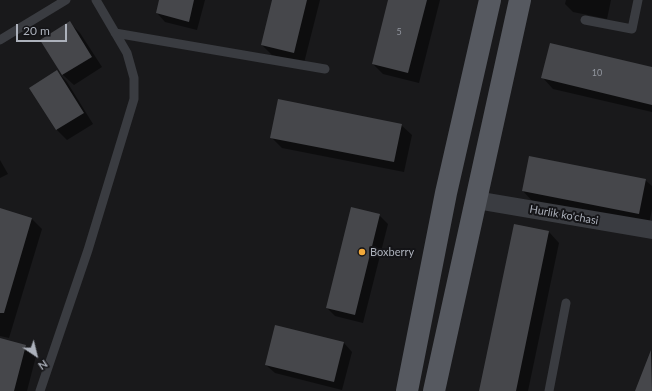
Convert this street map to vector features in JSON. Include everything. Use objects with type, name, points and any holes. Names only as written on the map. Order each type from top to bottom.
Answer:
[{"type":"main road","points":[[407,391],[446,193],[490,0]]},
{"type":"main road","points":[[434,391],[520,0]]},
{"type":"street","name":"Hurlik ko'chasi","points":[[476,200],[652,230]]},
{"type":"lane","points":[[0,40],[66,0]]},
{"type":"lane","points":[[40,391],[88,250],[134,98],[134,78],[127,53],[96,0]]},
{"type":"lane","points":[[585,20],[632,29],[638,0]]},
{"type":"lane","points":[[115,33],[326,69]]},
{"type":"lane","points":[[549,391],[566,303]]},
{"type":"building","points":[[159,0],[194,0],[189,22],[156,13]]},
{"type":"building","points":[[272,0],[307,0],[294,53],[261,45]]},
{"type":"building","points":[[388,0],[427,0],[408,73],[372,64]]},
{"type":"building","points":[[70,21],[92,57],[62,75],[40,40]]},
{"type":"building","points":[[550,43],[652,67],[652,105],[541,78]]},
{"type":"building","points":[[57,70],[84,113],[56,130],[29,88]]},
{"type":"building","points":[[278,99],[402,124],[394,162],[270,138]]},
{"type":"building","points":[[529,156],[646,179],[639,214],[522,191]]},
{"type":"building","points":[[351,207],[380,214],[355,315],[326,308]]},
{"type":"building","points":[[0,208],[32,218],[4,313],[0,313]]},
{"type":"building","points":[[514,224],[549,231],[516,391],[479,391]]},
{"type":"building","points":[[275,325],[344,342],[334,382],[265,365]]},
{"type":"building","points":[[0,338],[26,345],[14,391],[0,391]]},
{"type":"building","points":[[651,350],[652,391],[635,391]]},
{"type":"place","name":"Boxberry","points":[[362,252]]}]
